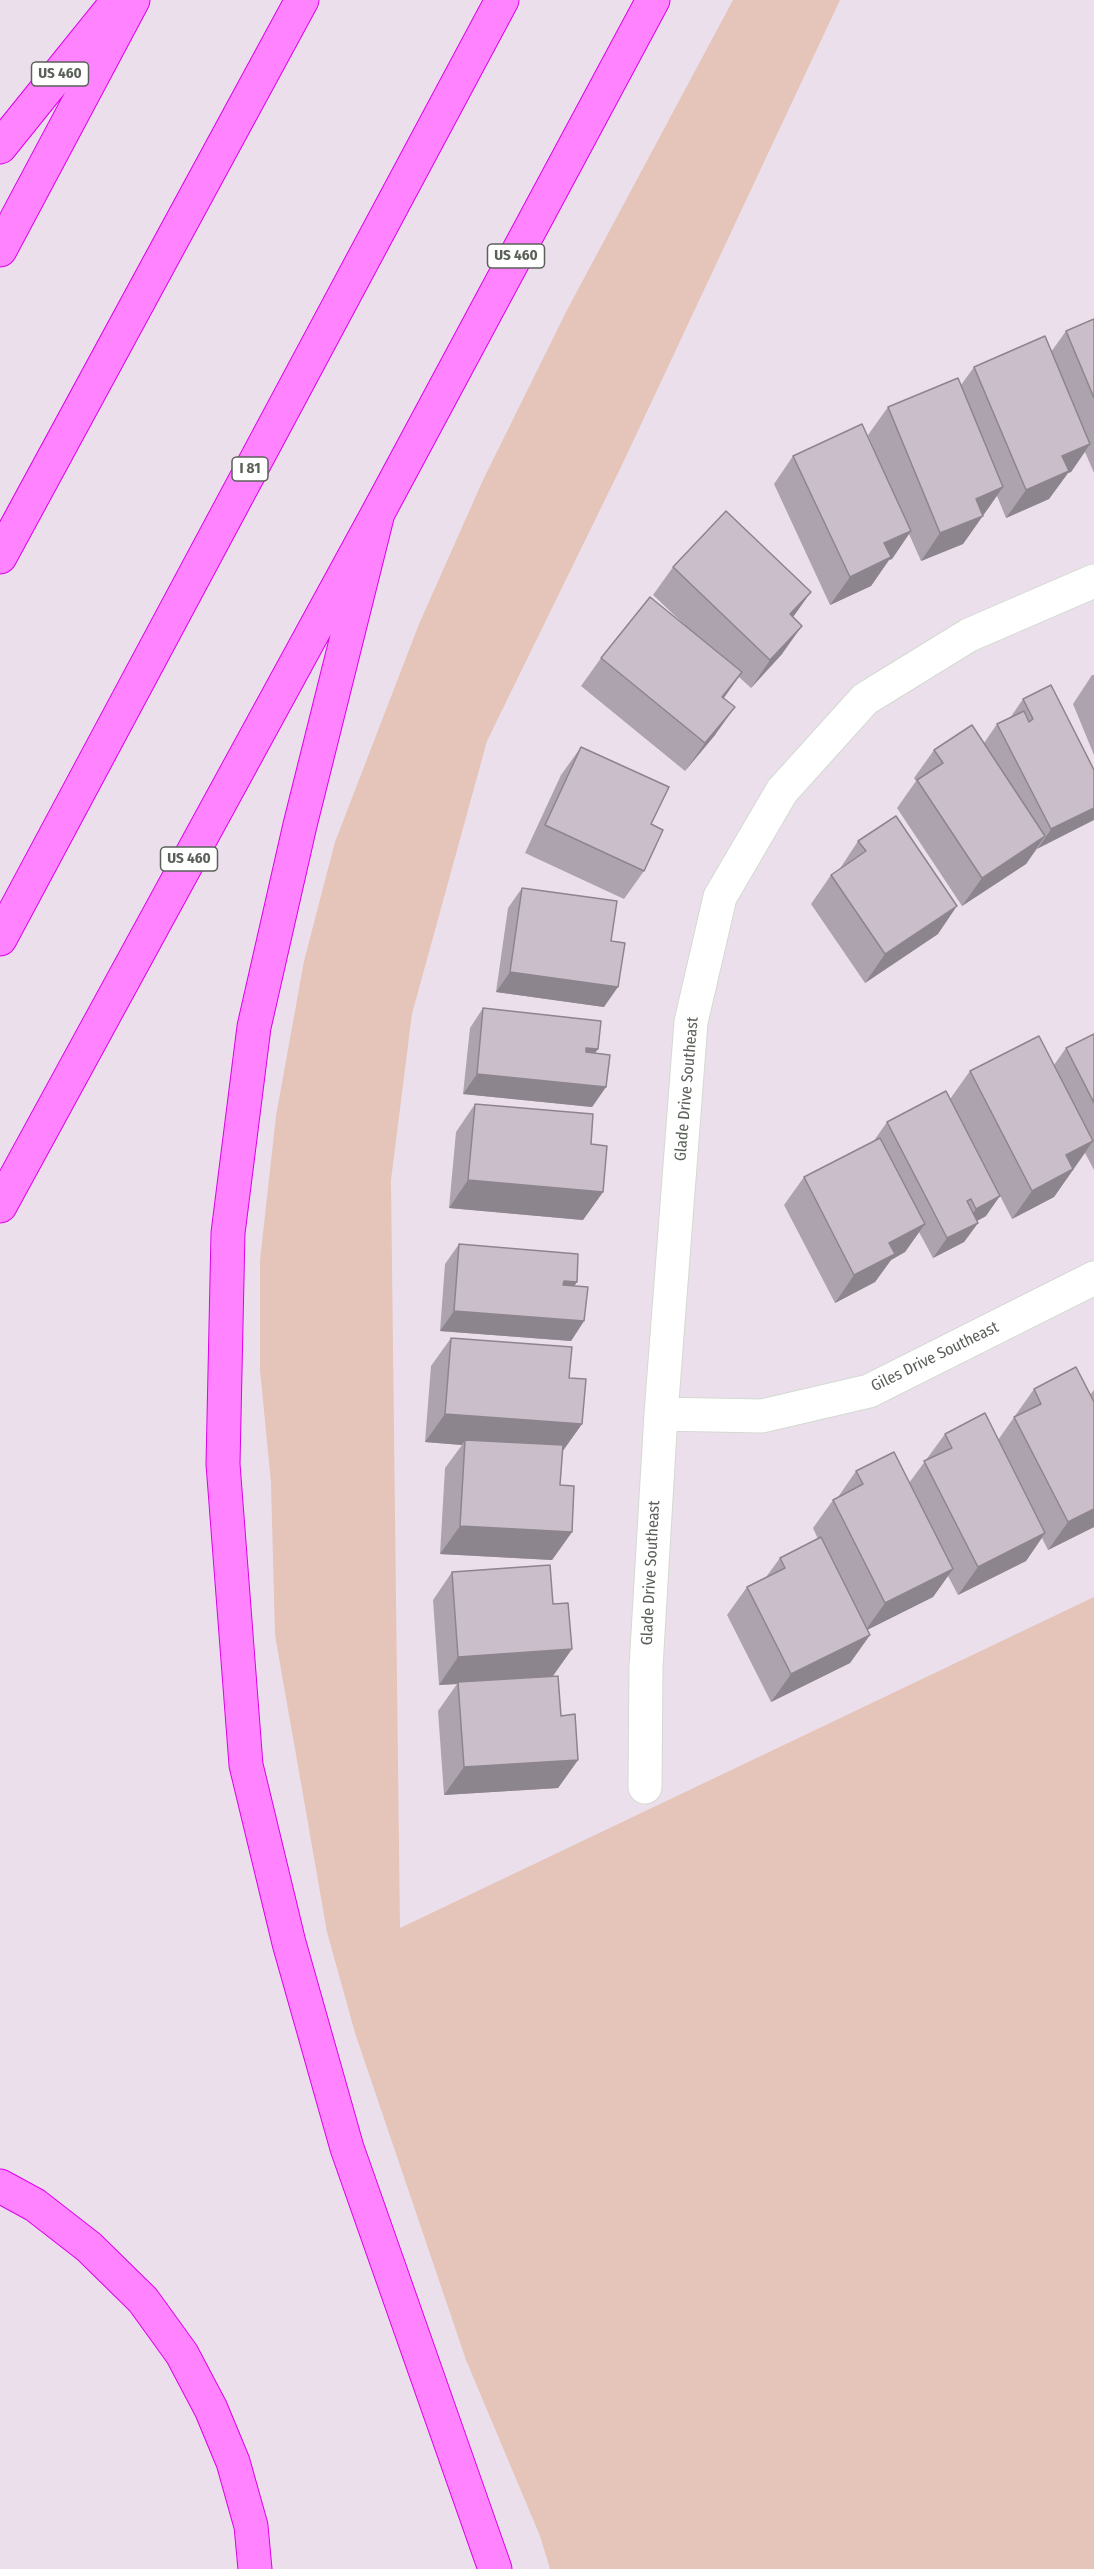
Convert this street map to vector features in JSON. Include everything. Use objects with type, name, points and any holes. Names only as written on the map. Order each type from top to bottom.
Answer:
[{"type":"highway","name":"US 460","points":[[0,147],[119,0]]},
{"type":"highway","points":[[0,250],[134,0]]},
{"type":"highway","points":[[0,557],[302,0]]},
{"type":"highway","name":"I 81","points":[[0,939],[501,0]]},
{"type":"highway","name":"US 460","points":[[0,1206],[378,513],[653,0]]},
{"type":"highway","points":[[378,513],[303,814],[254,1027],[228,1233],[223,1464],[246,1765],[278,1898],[347,2148],[495,2569]]},
{"type":"highway","points":[[0,2186],[35,2205],[89,2247],[143,2300],[182,2354],[211,2409],[232,2462],[250,2526],[255,2569]]},
{"type":"street","name":"Glade Drive Southeast","points":[[645,1787],[646,1667],[661,1414],[691,1022],[720,897],[782,791],[865,699],[969,635],[1094,581]]},
{"type":"street","name":"Giles Drive Southeast","points":[[661,1414],[762,1416],[869,1391],[1094,1278]]},
{"type":"shaded area","points":[[733,0],[840,0],[621,467],[487,741],[412,1014],[391,1180],[400,1928],[1094,1597],[1094,2569],[550,2569],[540,2536],[466,2360],[355,2033],[327,1932],[275,1635],[271,1483],[260,1370],[260,1260],[276,1116],[304,961],[335,842],[419,624],[483,480],[567,310]]},
{"type":"building","points":[[1094,319],[1094,398],[1066,331]]},
{"type":"building","points":[[1045,336],[1090,444],[1062,456],[1069,471],[1026,490],[974,367]]},
{"type":"building","points":[[958,378],[1003,487],[976,499],[983,516],[940,533],[888,407]]},
{"type":"building","points":[[862,424],[911,531],[884,543],[891,557],[850,577],[793,456]]},
{"type":"building","points":[[726,511],[811,592],[790,614],[802,626],[770,660],[673,567]]},
{"type":"building","points":[[650,597],[742,672],[722,697],[735,707],[705,743],[601,658]]},
{"type":"building","points":[[1051,685],[1094,770],[1094,808],[1051,829],[997,724],[1024,711],[1029,722],[1033,719],[1023,699]]},
{"type":"building","points":[[972,725],[1045,836],[982,878],[917,780],[943,763],[934,750]]},
{"type":"building","points":[[581,747],[669,787],[651,824],[663,830],[644,871],[545,825]]},
{"type":"building","points":[[896,816],[957,906],[885,954],[831,875],[866,851],[858,841]]},
{"type":"building","points":[[522,888],[617,901],[611,941],[625,943],[618,987],[510,972]]},
{"type":"building","points":[[483,1008],[601,1021],[598,1049],[586,1048],[586,1052],[610,1055],[606,1087],[477,1074]]},
{"type":"building","points":[[1094,1034],[1094,1103],[1066,1048]]},
{"type":"building","points":[[1039,1036],[1093,1141],[1066,1155],[1073,1169],[1032,1191],[970,1071]]},
{"type":"building","points":[[946,1091],[1000,1196],[976,1209],[971,1199],[967,1201],[978,1223],[947,1238],[887,1122]]},
{"type":"building","points":[[475,1104],[593,1114],[591,1144],[607,1146],[603,1192],[468,1180]]},
{"type":"building","points":[[880,1138],[925,1224],[889,1243],[895,1254],[854,1275],[804,1177]]},
{"type":"building","points":[[459,1244],[578,1254],[577,1282],[564,1281],[563,1285],[588,1287],[584,1321],[454,1311]]},
{"type":"building","points":[[451,1338],[572,1347],[569,1378],[586,1379],[582,1424],[445,1414]]},
{"type":"building","points":[[1076,1367],[1094,1402],[1094,1509],[1068,1522],[1014,1417],[1041,1404],[1034,1389]]},
{"type":"building","points":[[985,1413],[1045,1533],[978,1567],[924,1461],[952,1448],[945,1434]]},
{"type":"building","points":[[465,1440],[563,1445],[560,1485],[574,1486],[572,1532],[460,1526]]},
{"type":"building","points":[[894,1452],[953,1569],[885,1603],[833,1500],[863,1484],[856,1471]]},
{"type":"building","points":[[821,1537],[870,1635],[791,1674],[747,1587],[785,1568],[780,1558]]},
{"type":"building","points":[[550,1565],[553,1604],[568,1603],[572,1649],[458,1657],[452,1572]]},
{"type":"building","points":[[558,1676],[561,1716],[575,1714],[578,1760],[464,1767],[458,1682]]}]
